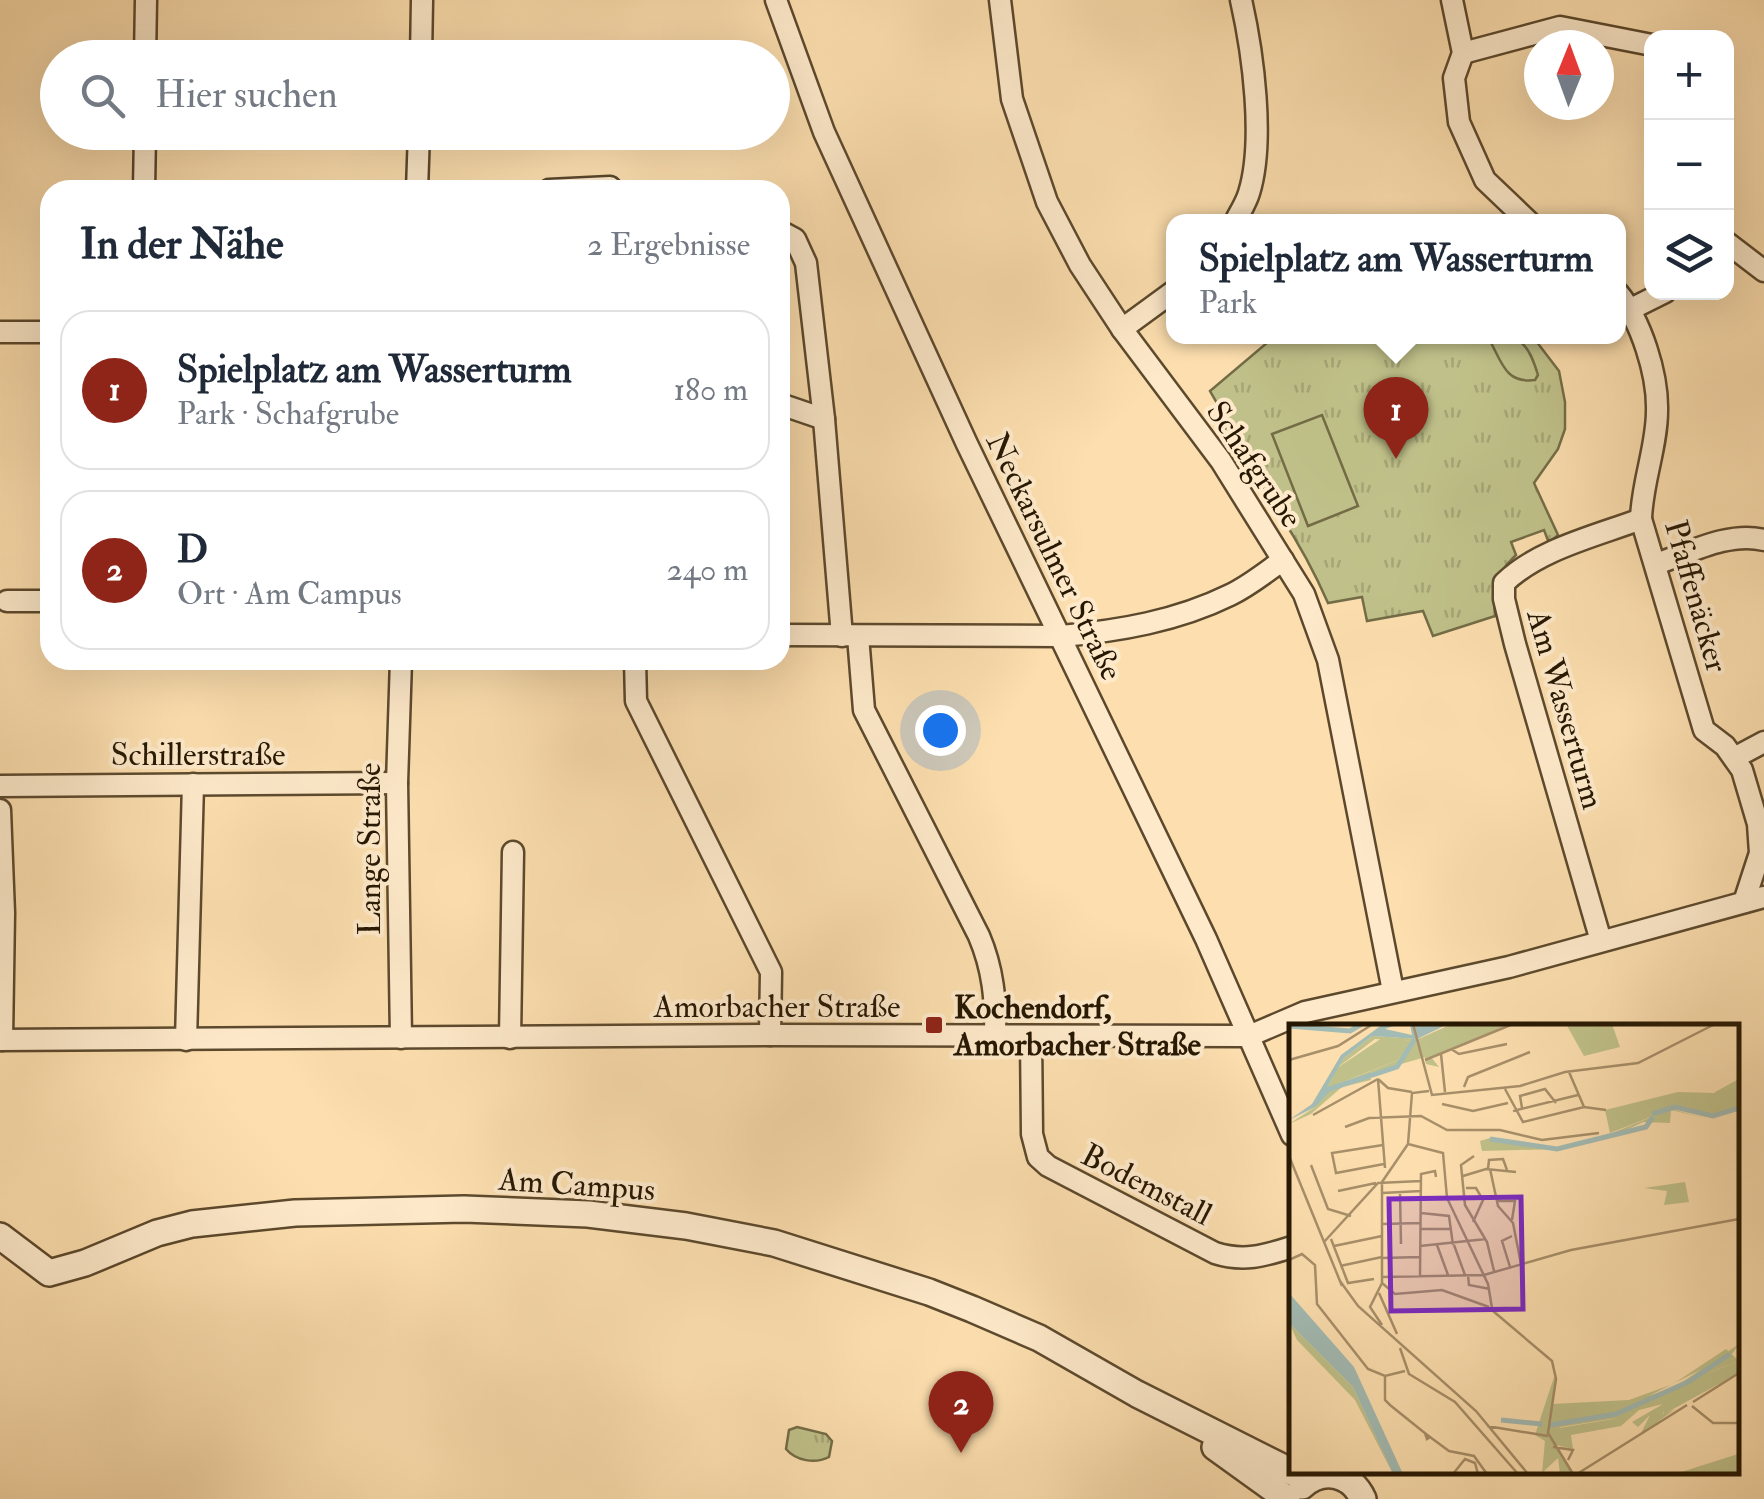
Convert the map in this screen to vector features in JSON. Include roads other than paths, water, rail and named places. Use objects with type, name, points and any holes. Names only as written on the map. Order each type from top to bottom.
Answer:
[{"type":"street","points":[[146,0],[146,40]]},
{"type":"street","points":[[421,40],[422,0]]},
{"type":"street","name":"Neckarsulmer Straße","points":[[776,0],[824,132],[967,444],[1156,831],[1289,1128]]},
{"type":"street","name":"Schafgrube","points":[[1000,0],[1012,99],[1047,202],[1080,265],[1122,329],[1220,461],[1304,594],[1328,660],[1394,992]]},
{"type":"street","points":[[1239,214],[1249,194],[1256,153],[1255,92],[1241,0]]},
{"type":"street","points":[[1452,0],[1463,53],[1454,78],[1459,122],[1484,180],[1520,214]]},
{"type":"street","points":[[1463,53],[1560,27],[1644,43]]},
{"type":"street","points":[[144,180],[145,150]]},
{"type":"street","points":[[417,180],[418,150]]},
{"type":"street","points":[[790,236],[806,263],[850,636],[864,710],[979,936],[996,996],[996,1036]]},
{"type":"street","points":[[1734,246],[1764,271]]},
{"type":"street","points":[[1122,329],[1166,297]]},
{"type":"street","name":"Pfaffenäcker","points":[[1626,303],[1648,354],[1657,408],[1642,494],[1642,519],[1704,730],[1725,746],[1742,770],[1758,824],[1760,853],[1754,900]]},
{"type":"street","points":[[0,332],[40,332]]},
{"type":"street","points":[[790,407],[824,419]]},
{"type":"street","name":"Am Wasserturm","points":[[1602,941],[1515,644],[1504,583],[1518,569],[1550,553],[1642,519]]},
{"type":"street","points":[[1656,564],[1730,539],[1750,536],[1764,540]]},
{"type":"street","points":[[790,635],[1061,636],[1108,632],[1165,620],[1230,595],[1284,560]]},
{"type":"street","points":[[7,601],[40,600]]},
{"type":"street","name":"Lange Straße","points":[[400,1038],[397,783],[401,670]]},
{"type":"street","points":[[636,670],[636,702],[770,972],[770,1035]]},
{"type":"street","points":[[1734,758],[1764,742]]},
{"type":"street","name":"Schillerstraße","points":[[0,786],[397,783]]},
{"type":"street","points":[[186,1040],[193,784]]},
{"type":"street","points":[[0,810],[4,913],[1,1040]]},
{"type":"street","points":[[510,1038],[514,852]]},
{"type":"street","name":"Amorbacher Straße","points":[[1,1040],[1249,1036],[1306,1012],[1509,966],[1754,900]]},
{"type":"street","name":"Bodemstall","points":[[1031,1036],[1032,1134],[1038,1157],[1048,1166],[1215,1253],[1258,1258],[1289,1248]]},
{"type":"street","name":"Am Campus","points":[[0,1236],[49,1273],[192,1224],[295,1213],[482,1209],[588,1214],[686,1226],[774,1243],[930,1292],[1039,1338],[1137,1394],[1289,1470]]},
{"type":"street","name":"Am Campus","points":[[1137,1394],[1291,1499]]},
{"type":"street","name":"Am Campus","points":[[1296,1474],[1337,1475],[1354,1483]]},
{"type":"street","points":[[1291,1499],[1315,1476]]},
{"type":"place","name":"Spielplatz am Wasserturm","points":[[1396,459]]},
{"type":"place","name":"Kochendorf, Amorbacher Straße","points":[[934,1025]]},
{"type":"place","name":"D","points":[[961,1453]]}]
